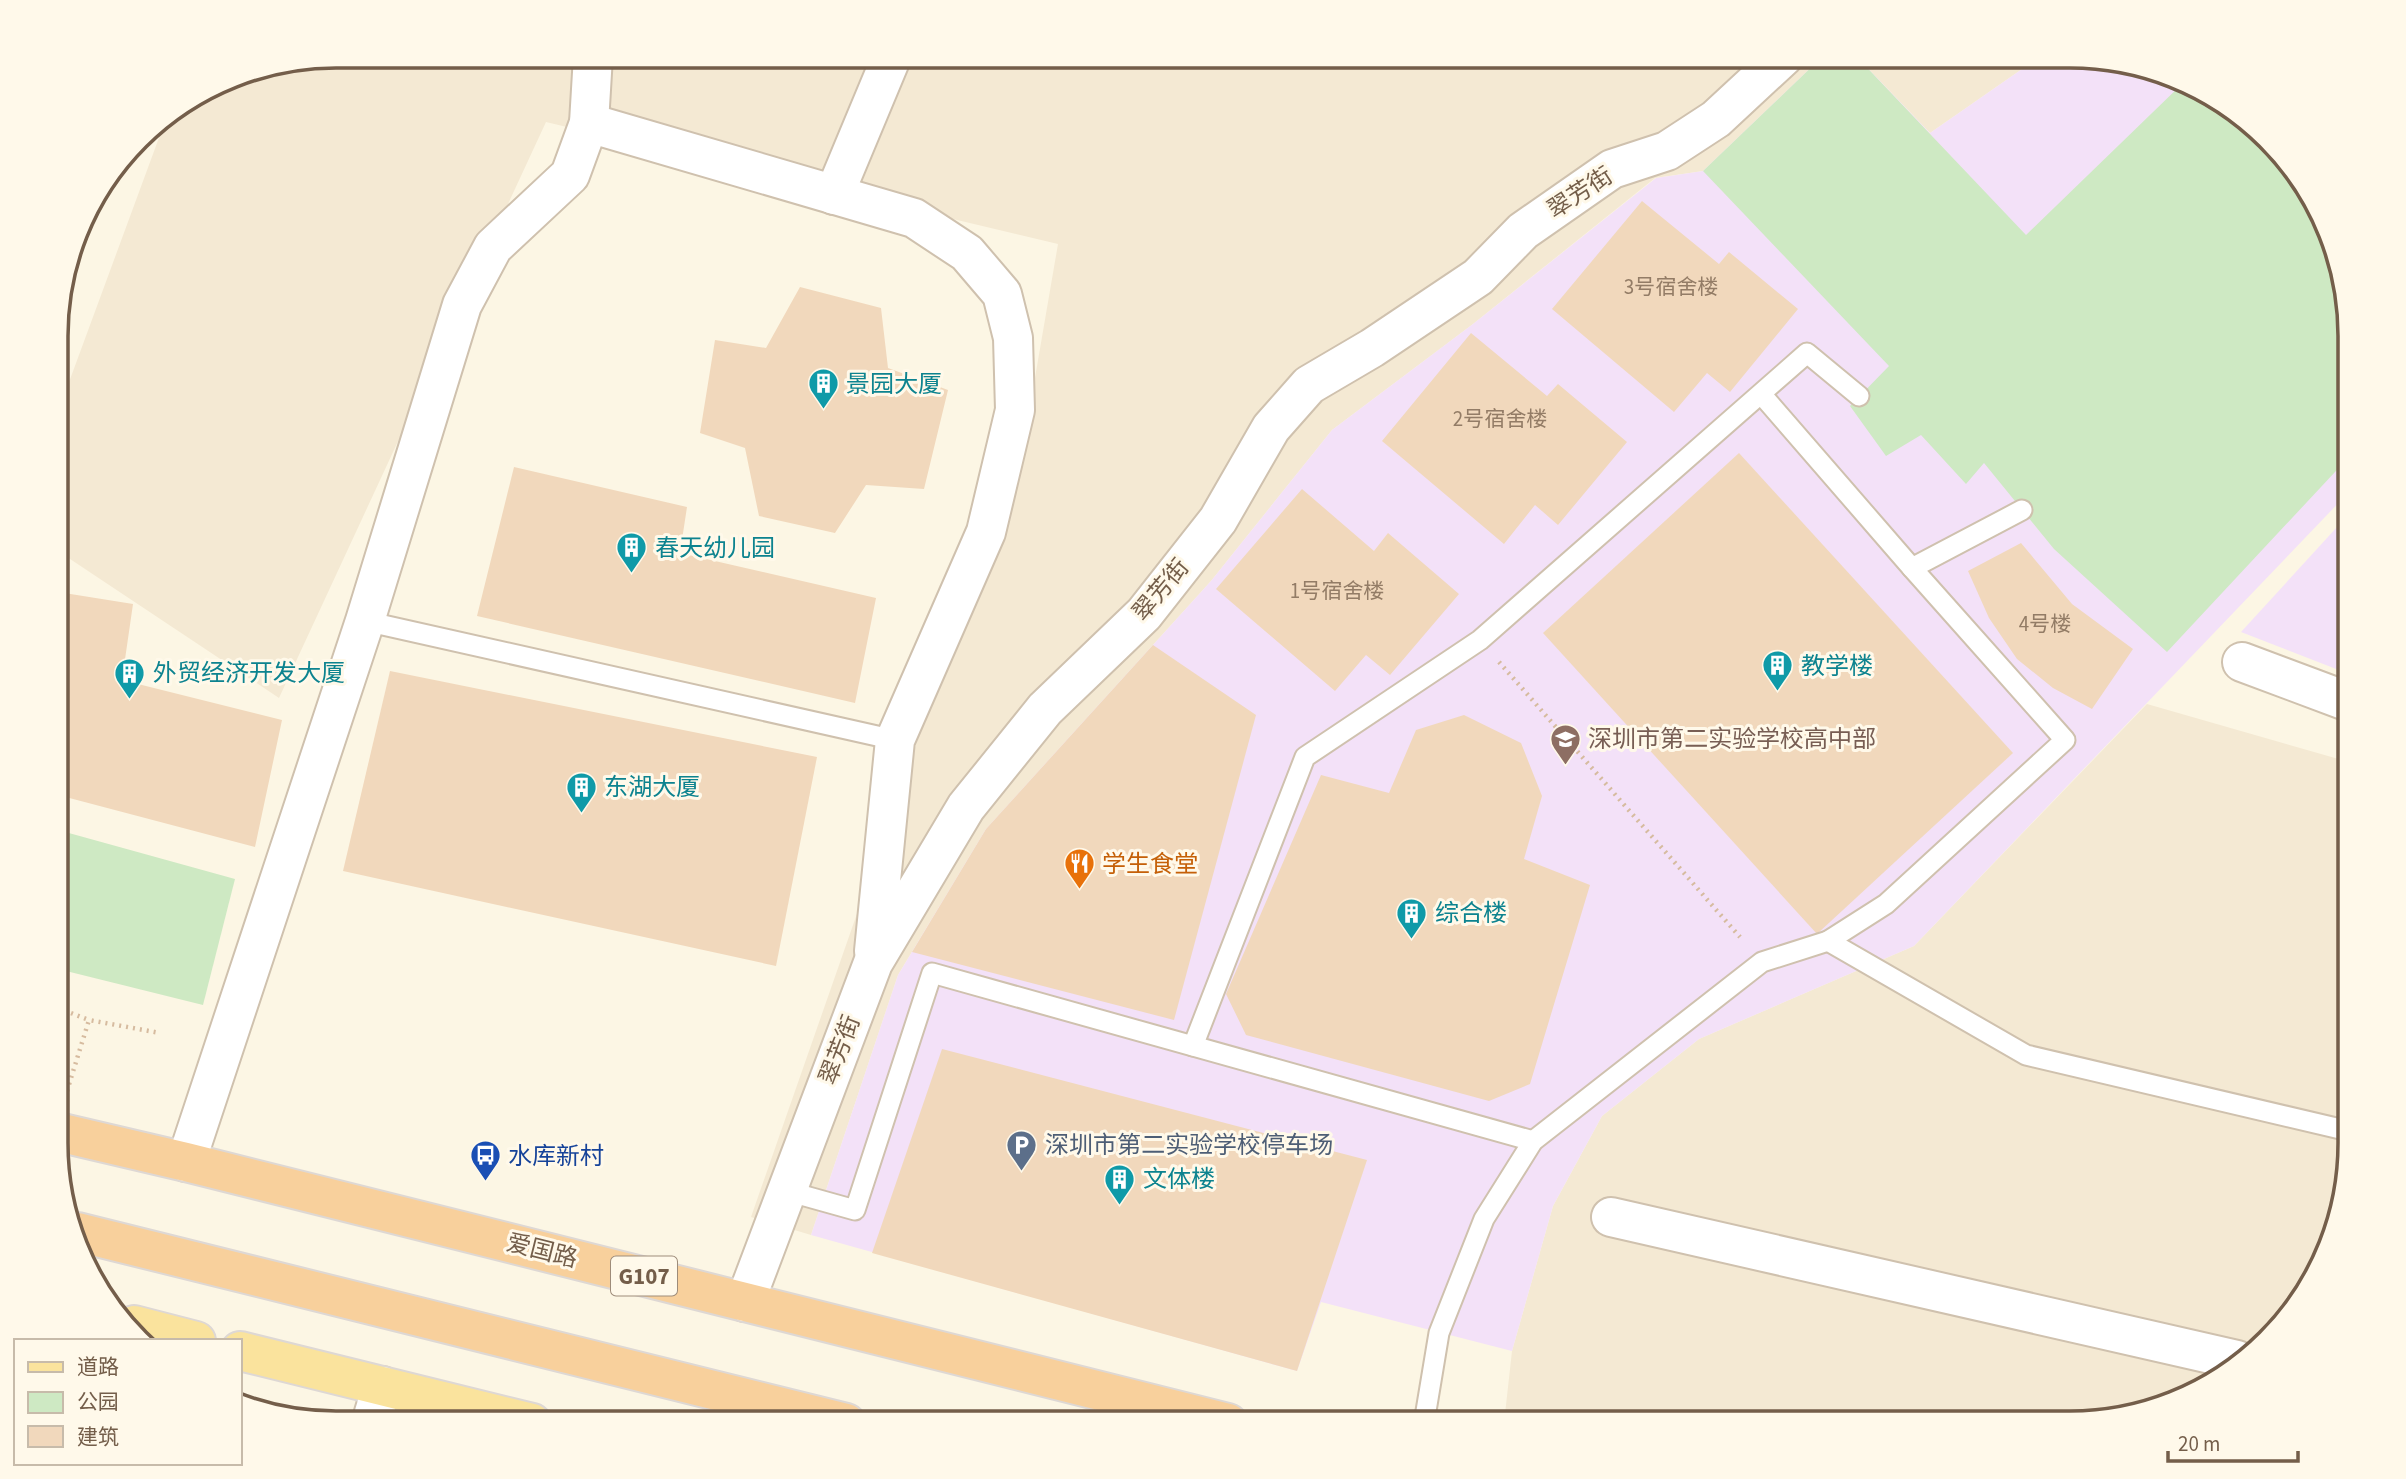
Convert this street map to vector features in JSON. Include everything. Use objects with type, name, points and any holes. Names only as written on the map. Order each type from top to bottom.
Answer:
[{"type":"highway","name":"爱国路","points":[[68,1134],[1180,1411]]},
{"type":"highway","points":[[84,1234],[798,1411]]},
{"type":"main road","points":[[143,1327],[188,1339]]},
{"type":"main road","points":[[242,1351],[483,1411]]},
{"type":"street","points":[[186,1162],[365,621],[462,305],[493,247],[570,174],[589,123],[592,68]]},
{"type":"street","points":[[834,195],[887,68]]},
{"type":"street","name":"翠芳街","points":[[744,1302],[873,963],[965,807],[1045,709],[1144,614],[1218,520],[1271,428],[1309,385],[1372,348],[1478,277],[1522,231],[1612,169],[1667,151],[1716,119],[1771,68]]},
{"type":"street","points":[[589,123],[914,218],[967,253],[1002,294],[1013,338],[1015,410],[986,532],[895,740],[873,963]]},
{"type":"street","points":[[2242,662],[2338,698]]},
{"type":"street","points":[[1611,1217],[2228,1358]]},
{"type":"street","points":[[375,1411],[382,1386]]},
{"type":"lane","points":[[1193,1046],[1306,757],[1480,640],[1807,353],[1859,396]]},
{"type":"lane","points":[[1426,1411],[1440,1333],[1484,1219],[1533,1141],[1762,962],[1828,941],[1886,904],[2065,740],[1762,395]]},
{"type":"lane","points":[[1912,568],[2022,510]]},
{"type":"lane","points":[[365,621],[895,740]]},
{"type":"lane","points":[[1828,941],[2026,1055],[2338,1128]]},
{"type":"lane","points":[[787,1191],[855,1210],[932,974],[1533,1141]]},
{"type":"path","points":[[1480,640],[1762,962]]},
{"type":"path","points":[[68,1012],[89,1020],[160,1033]]},
{"type":"path","points":[[68,1088],[89,1020]]},
{"type":"shaded area","points":[[337,68],[1810,68],[1703,171],[1655,178],[1473,324],[1332,430],[1211,581],[986,829],[898,975],[811,1235],[751,1217],[1026,430],[1058,244],[546,122],[279,698],[68,558],[68,385],[160,135],[202,104],[218,96],[250,82],[284,73]]},
{"type":"shaded area","name":"深圳市第二实验学校高中部","points":[[1810,68],[1868,68],[1930,133],[2024,68],[2069,68],[2122,73],[2156,82],[2204,104],[2246,135],[2282,173],[2302,202],[2324,250],[2333,284],[2338,337],[2338,503],[1914,946],[1699,1039],[1602,1116],[1553,1206],[1512,1351],[1321,1302],[1297,1371],[811,1235],[898,975],[986,829],[1211,581],[1332,430],[1473,324],[1656,178],[1703,171]]},
{"type":"shaded area","points":[[1868,68],[2024,68],[1930,133]]},
{"type":"shaded area","points":[[2338,526],[2338,670],[2241,632]]},
{"type":"shaded area","points":[[2147,704],[2338,759],[2338,1142],[2333,1195],[2324,1229],[2310,1261],[2271,1319],[2233,1355],[2204,1375],[2156,1397],[2122,1406],[2069,1411],[1505,1411],[1512,1351],[1553,1206],[1602,1116],[1699,1039],[1914,946]]},
{"type":"green space","points":[[1810,68],[1867,68],[2026,235],[2175,90],[2188,96],[2233,124],[2271,160],[2302,202],[2324,250],[2333,284],[2337,319],[2338,469],[2167,652],[2054,549],[1984,463],[1966,484],[1921,435],[1886,456],[1850,406],[1889,366],[1703,171]]},
{"type":"green space","points":[[68,833],[235,879],[203,1005],[68,971]]},
{"type":"building","points":[[1642,201],[1719,264],[1729,252],[1798,309],[1730,392],[1707,373],[1674,412],[1552,309]]},
{"type":"building","name":"景园大厦","points":[[800,287],[881,308],[888,368],[948,390],[924,489],[866,485],[835,533],[759,516],[745,448],[700,433],[715,340],[766,348]]},
{"type":"building","points":[[1471,333],[1547,396],[1558,384],[1627,442],[1558,525],[1535,505],[1504,544],[1382,441]]},
{"type":"building","name":"教学楼","points":[[1739,453],[2013,753],[1817,934],[1543,633]]},
{"type":"building","name":"春天幼儿园","points":[[514,467],[687,507],[680,553],[876,598],[855,703],[477,616]]},
{"type":"building","points":[[1302,489],[1374,551],[1388,533],[1459,594],[1390,675],[1366,655],[1335,691],[1216,589]]},
{"type":"building","points":[[2021,543],[2072,604],[2133,649],[2092,709],[2053,688],[2017,659],[1989,618],[1968,571]]},
{"type":"building","name":"外贸经济开发大厦","points":[[68,594],[133,604],[122,680],[282,720],[255,847],[68,798]]},
{"type":"building","name":"学生食堂","points":[[1153,645],[1256,715],[1174,1020],[912,952],[986,829]]},
{"type":"building","name":"东湖大厦","points":[[390,671],[817,757],[776,966],[343,871]]},
{"type":"building","name":"综合楼","points":[[1464,715],[1521,743],[1542,796],[1524,859],[1590,885],[1530,1084],[1489,1101],[1246,1035],[1226,994],[1321,775],[1389,793],[1416,730]]},
{"type":"building","name":"文体楼","points":[[942,1049],[1367,1160],[1297,1371],[872,1253]]},
{"type":"place","name":"景园大厦","points":[[823,411]]},
{"type":"place","name":"春天幼儿园","points":[[632,575]]},
{"type":"place","name":"教学楼","points":[[1778,693]]},
{"type":"place","name":"外贸经济开发大厦","points":[[130,700]]},
{"type":"place","name":"深圳市第二实验学校高中部","points":[[1565,766]]},
{"type":"place","name":"东湖大厦","points":[[581,814]]},
{"type":"place","name":"学生食堂","points":[[1079,891]]},
{"type":"place","name":"综合楼","points":[[1412,940]]},
{"type":"place","name":"深圳市第二实验学校停车场","points":[[1022,1172]]},
{"type":"place","name":"水库新村","points":[[485,1183]]},
{"type":"place","name":"文体楼","points":[[1120,1206]]}]
